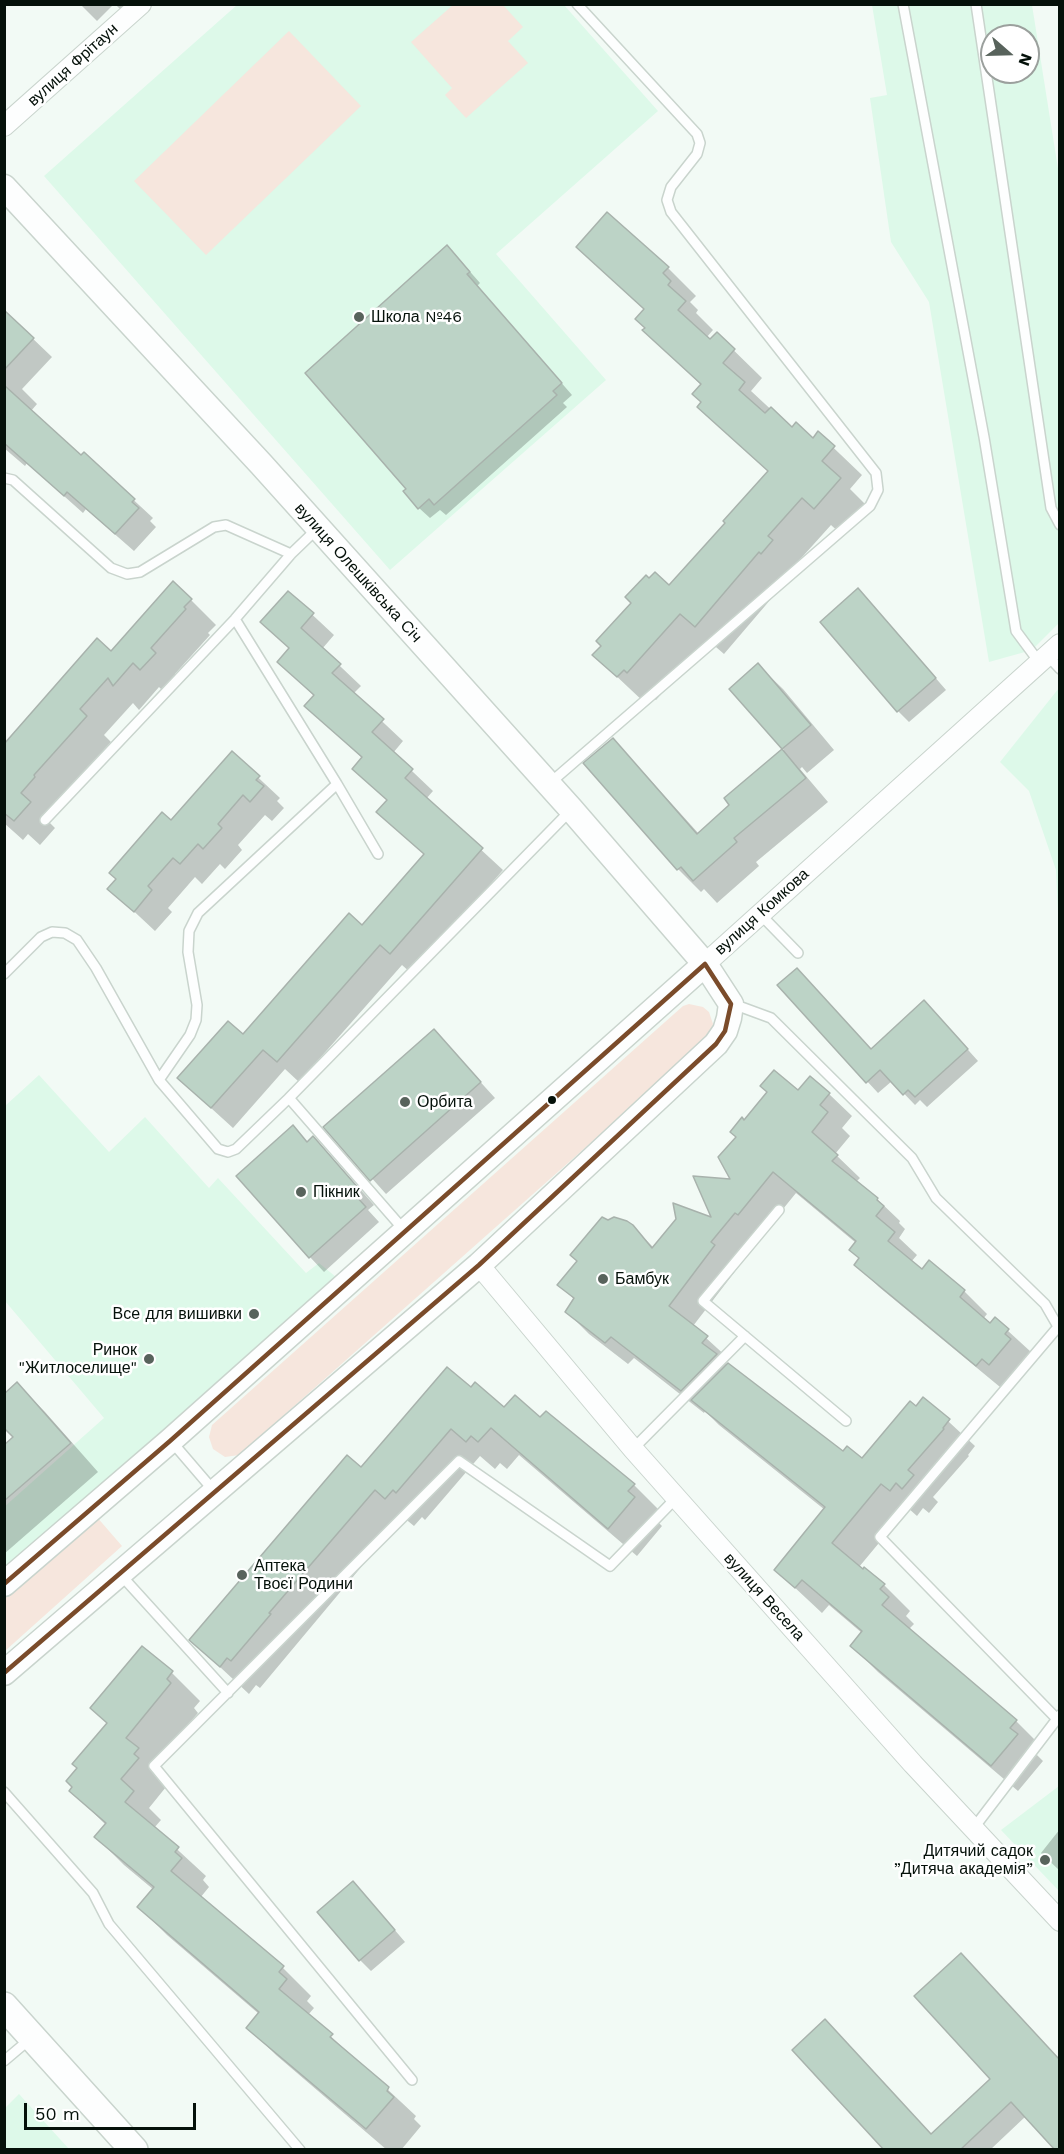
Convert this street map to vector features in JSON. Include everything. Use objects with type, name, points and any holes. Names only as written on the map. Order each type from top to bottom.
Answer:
[{"type":"main road","points":[[4,2006],[134,2150]]},
{"type":"street","name":"вулиця Фрітаун","points":[[4,126],[141,4]]},
{"type":"street","name":"вулиця Олешківська Січ","points":[[4,187],[318,528],[572,809],[705,964],[731,1004]]},
{"type":"street","name":"вулиця Комкова","points":[[4,1584],[170,1441],[1051,657]]},
{"type":"street","points":[[4,1673],[479,1265],[716,1044],[725,1031],[731,1004]]},
{"type":"street","name":"вулиця Весела","points":[[479,1265],[676,1498],[973,1829],[1059,1921]]},
{"type":"lane","points":[[549,784],[870,506],[878,490],[876,473],[671,212],[667,200],[670,187],[697,154],[700,143],[698,134],[577,4]]},
{"type":"lane","points":[[903,4],[984,437],[1016,631],[1051,657]]},
{"type":"lane","points":[[976,4],[1051,508],[1059,525]]},
{"type":"lane","points":[[4,478],[13,480],[111,568],[126,574],[140,572],[214,526],[226,525],[291,554]]},
{"type":"lane","points":[[45,820],[236,619],[291,554],[318,528]]},
{"type":"lane","points":[[236,619],[378,854]]},
{"type":"lane","points":[[159,1080],[190,1035],[196,1020],[197,1005],[188,952],[189,932],[198,913],[337,784]]},
{"type":"lane","points":[[4,974],[41,937],[52,932],[65,933],[77,940],[96,968],[159,1080],[218,1149],[228,1152],[236,1149],[289,1098],[572,809]]},
{"type":"lane","points":[[760,914],[798,953]]},
{"type":"lane","points":[[731,1004],[771,1018],[912,1158],[936,1198],[1045,1304],[1059,1328],[880,1537],[1058,1717],[973,1829]]},
{"type":"lane","points":[[289,1098],[406,1231]]},
{"type":"lane","points":[[779,1210],[703,1301],[846,1421]]},
{"type":"lane","points":[[633,1449],[745,1336]]},
{"type":"lane","points":[[170,1441],[215,1492]]},
{"type":"lane","points":[[412,2080],[154,1766],[459,1461],[610,1566],[676,1498]]},
{"type":"lane","points":[[120,1574],[228,1693]]},
{"type":"lane","points":[[4,1792],[93,1893],[109,1924],[300,2150]]},
{"type":"lane","points":[[4,2061],[32,2037]]},
{"type":"shaded area","points":[[454,4],[503,5],[523,27],[508,41],[528,63],[466,118],[445,95],[452,88],[411,42]]},
{"type":"shaded area","name":"Школа №46","points":[[237,5],[564,5],[658,111],[496,254],[606,380],[390,570],[44,176]]},
{"type":"shaded area","points":[[872,5],[1032,5],[1035,24],[980,24],[980,84],[1040,84],[1040,55],[1059,175],[1059,623],[1032,650],[989,662],[929,302],[891,242],[870,98],[887,95]]},
{"type":"shaded area","points":[[289,31],[361,106],[206,255],[134,181]]},
{"type":"shaded area","points":[[1059,688],[1059,934],[1056,870],[1029,791],[1000,762]]},
{"type":"shaded area","points":[[689,1004],[703,1007],[709,1012],[713,1024],[710,1037],[239,1455],[225,1457],[213,1449],[209,1437],[212,1425],[683,1006]]},
{"type":"shaded area","name":"Ринок \"Житлоселище\"","points":[[39,1075],[109,1152],[145,1117],[209,1188],[218,1178],[306,1273],[319,1263],[336,1277],[5,1572],[4,1507],[104,1418],[5,1301],[5,1106]]},
{"type":"shaded area","points":[[96,1516],[122,1546],[5,1651],[4,1598]]},
{"type":"shaded area","name":"Дитячий садок ”Дитяча академія”","points":[[1059,1786],[1059,1891],[1001,1830]]},
{"type":"shaded area","points":[[19,2094],[69,2149],[5,2149],[5,2108]]},
{"type":"building","points":[[607,212],[669,267],[663,273],[671,281],[668,285],[686,301],[678,310],[710,339],[717,332],[735,349],[723,363],[745,382],[739,390],[765,413],[771,407],[792,427],[796,422],[813,438],[818,431],[835,446],[822,461],[841,478],[814,509],[802,498],[768,536],[773,540],[761,554],[759,552],[695,627],[680,614],[627,673],[624,670],[617,677],[592,655],[601,646],[596,641],[631,603],[625,597],[646,575],[649,578],[655,572],[669,585],[768,471],[697,407],[701,402],[692,394],[701,384],[642,330],[645,328],[635,319],[644,309],[576,247]]},
{"type":"building","points":[[447,245],[470,272],[467,274],[562,383],[553,391],[557,395],[434,505],[429,499],[418,509],[403,491],[406,489],[305,373]]},
{"type":"building","points":[[4,310],[34,338],[4,370]]},
{"type":"building","points":[[4,385],[81,455],[84,452],[135,499],[132,502],[139,508],[115,534],[67,492],[64,496],[4,443]]},
{"type":"building","points":[[173,581],[192,599],[184,607],[186,609],[151,648],[156,653],[140,670],[133,663],[113,686],[108,678],[80,709],[87,716],[34,775],[35,777],[21,793],[31,802],[14,821],[4,813],[4,744],[97,638],[111,651]]},
{"type":"building","points":[[858,588],[936,678],[897,712],[820,622]]},
{"type":"building","points":[[288,591],[314,613],[301,628],[341,664],[332,673],[384,719],[372,732],[413,769],[405,778],[483,848],[390,954],[380,945],[277,1062],[263,1050],[211,1108],[177,1078],[228,1021],[243,1034],[349,913],[362,925],[424,854],[376,812],[387,800],[352,769],[362,757],[304,706],[314,695],[277,662],[289,648],[260,622]]},
{"type":"building","points":[[758,663],[811,725],[782,749],[729,689]]},
{"type":"building","points":[[613,738],[697,834],[729,805],[724,798],[782,749],[806,778],[734,838],[737,842],[693,881],[681,867],[677,870],[583,763]]},
{"type":"building","points":[[232,751],[260,776],[256,780],[264,786],[250,802],[243,795],[218,824],[222,828],[203,849],[198,844],[180,864],[173,858],[148,886],[152,890],[134,912],[107,889],[116,879],[109,873],[162,812],[171,820]]},
{"type":"building","points":[[797,968],[871,1049],[924,1000],[968,1049],[915,1097],[908,1090],[903,1095],[880,1070],[866,1083],[777,985]]},
{"type":"building","name":"Орбита","points":[[434,1029],[481,1082],[370,1181],[323,1127]]},
{"type":"building","points":[[774,1070],[798,1090],[810,1076],[830,1093],[820,1105],[828,1112],[812,1132],[838,1155],[832,1161],[878,1198],[877,1200],[884,1206],[876,1216],[895,1232],[888,1241],[922,1269],[929,1260],[965,1290],[960,1297],[990,1323],[995,1317],[1009,1329],[1005,1334],[1011,1339],[989,1365],[982,1359],[976,1366],[854,1265],[859,1258],[849,1250],[856,1241],[773,1172],[738,1215],[735,1213],[711,1242],[715,1245],[669,1306],[708,1336],[702,1343],[717,1354],[681,1391],[611,1337],[605,1343],[565,1312],[574,1298],[557,1285],[577,1261],[570,1255],[602,1217],[608,1220],[614,1217],[627,1221],[652,1248],[676,1219],[673,1203],[711,1217],[693,1176],[730,1179],[718,1157],[736,1137],[730,1132],[742,1117],[744,1120],[767,1092],[760,1086]]},
{"type":"building","name":"Пікник","points":[[293,1125],[307,1142],[313,1136],[360,1190],[355,1195],[366,1207],[309,1258],[236,1176]]},
{"type":"building","points":[[728,1363],[843,1451],[847,1446],[862,1458],[910,1401],[916,1406],[923,1397],[950,1419],[908,1470],[914,1475],[902,1489],[896,1483],[890,1491],[881,1484],[832,1543],[885,1584],[880,1589],[889,1597],[882,1605],[1017,1720],[1010,1728],[1018,1734],[991,1766],[850,1646],[862,1631],[802,1580],[795,1588],[774,1570],[825,1507],[691,1400]]},
{"type":"building","points":[[447,1367],[471,1387],[475,1382],[504,1407],[515,1395],[540,1417],[546,1411],[635,1484],[628,1491],[635,1497],[608,1529],[491,1428],[478,1442],[471,1436],[466,1442],[451,1429],[396,1493],[393,1490],[385,1499],[375,1490],[269,1613],[271,1614],[231,1661],[227,1658],[220,1667],[189,1640],[347,1455],[361,1467]]},
{"type":"building","points":[[17,1382],[71,1443],[4,1501],[4,1445],[13,1437],[4,1428],[4,1394]]},
{"type":"building","points":[[142,1646],[173,1671],[167,1679],[171,1683],[126,1738],[139,1748],[134,1754],[139,1758],[121,1779],[134,1791],[125,1802],[179,1847],[175,1852],[182,1858],[171,1871],[284,1966],[279,1972],[287,1979],[279,1989],[333,2034],[330,2037],[389,2087],[387,2091],[394,2097],[366,2129],[246,2028],[259,2012],[137,1907],[154,1887],[94,1837],[106,1823],[69,1791],[72,1787],[66,1781],[77,1768],[72,1764],[107,1723],[90,1708]]},
{"type":"building","points":[[353,1881],[395,1930],[359,1961],[317,1912]]},
{"type":"building","points":[[961,1953],[1059,2059],[1059,2150],[1055,2150],[1011,2102],[960,2150],[884,2150],[792,2050],[825,2019],[931,2134],[990,2079],[914,1996]]},
{"type":"transit line","points":[[4,1584],[170,1441],[705,964],[731,1004],[725,1031],[716,1044],[479,1265],[4,1673]]},
{"type":"place","name":"Школа №46","points":[[359,317]]},
{"type":"place","name":"Орбита","points":[[405,1102]]},
{"type":"place","name":"Пікник","points":[[301,1192]]},
{"type":"place","name":"Бамбук","points":[[603,1279]]},
{"type":"place","name":"Все для вишивки","points":[[254,1314]]},
{"type":"place","name":"Ринок \"Житлоселище\"","points":[[149,1359]]},
{"type":"place","name":"Аптека Твоєї Родини","points":[[242,1575]]},
{"type":"place","name":"Дитячий садок ”Дитяча академія”","points":[[1045,1860]]}]
